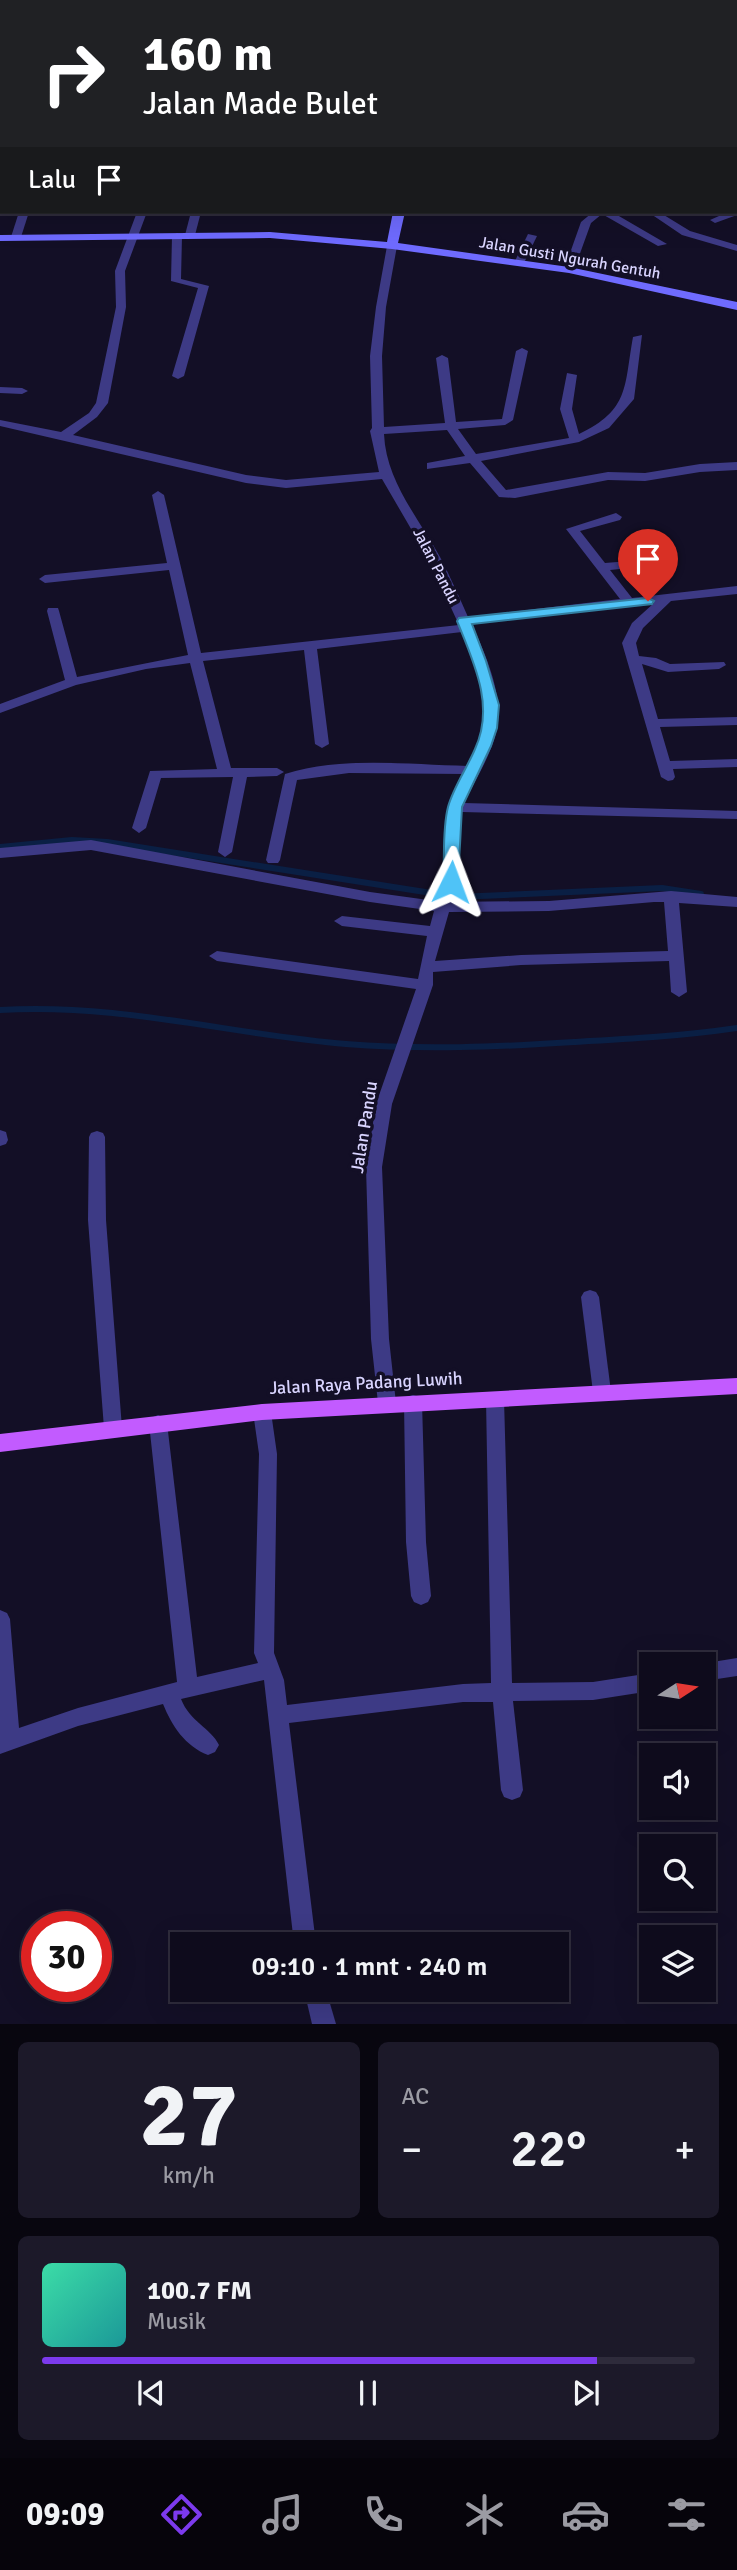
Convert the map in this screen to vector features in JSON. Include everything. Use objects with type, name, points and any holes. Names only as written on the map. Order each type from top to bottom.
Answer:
[{"type":"main road","name":"Jalan Pandu","points":[[395,247],[399,214]]},
{"type":"main road","name":"Jalan Gusti Ngurah Gentuh","points":[[0,238],[271,234],[569,270],[737,306]]},
{"type":"main road","name":"Jalan Raya Padang Luwih","points":[[0,1443],[262,1412],[387,1403],[737,1386]]},
{"type":"street","points":[[16,237],[23,214]]},
{"type":"street","points":[[63,436],[93,415],[102,403],[121,307],[119,277],[141,214]]},
{"type":"street","points":[[178,376],[204,286],[177,281],[174,278],[184,235],[195,214]]},
{"type":"street","points":[[569,270],[586,222],[596,214]]},
{"type":"street","points":[[609,214],[662,244]]},
{"type":"street","points":[[656,214],[687,233],[737,248]]},
{"type":"street","points":[[715,220],[732,214]]},
{"type":"street","points":[[520,263],[532,236]]},
{"type":"street","name":"Jalan Pandu","points":[[395,247],[381,307],[376,356],[376,431],[379,452],[386,475],[434,558],[465,624],[492,705],[490,728],[474,770],[455,807],[451,882]]},
{"type":"street","points":[[431,466],[575,440],[606,426],[622,409],[631,391],[638,337]]},
{"type":"street","points":[[376,431],[498,424],[507,420],[522,351]]},
{"type":"street","points":[[442,358],[451,427],[500,492],[509,495],[608,476],[645,477],[700,468],[737,466]]},
{"type":"street","points":[[571,374],[566,409],[575,440]]},
{"type":"street","points":[[0,390],[22,391]]},
{"type":"street","points":[[0,423],[246,480],[278,484],[386,475]]},
{"type":"street","points":[[158,495],[195,657],[233,772],[225,852]]},
{"type":"street","points":[[616,517],[572,529],[630,604]]},
{"type":"street","points":[[603,567],[650,562]]},
{"type":"street","points":[[45,579],[173,566]]},
{"type":"street","points":[[0,709],[72,682],[119,669],[195,657],[310,646],[737,590]]},
{"type":"street","points":[[666,599],[633,631],[629,643],[667,771],[737,763]]},
{"type":"street","points":[[52,611],[72,682]]},
{"type":"street","points":[[310,646],[322,744]]},
{"type":"street","points":[[634,660],[650,661],[667,668],[719,665]]},
{"type":"street","points":[[654,723],[737,721]]},
{"type":"street","points":[[273,860],[290,777],[296,773],[324,770],[474,770]]},
{"type":"street","points":[[139,828],[155,774],[277,772]]},
{"type":"street","points":[[455,807],[737,815]]},
{"type":"street","points":[[0,853],[91,845],[370,897],[443,907],[549,906],[671,896],[737,902]]},
{"type":"street","points":[[671,896],[679,992]]},
{"type":"street","name":"Jalan Pandu","points":[[387,1403],[380,1339],[374,1167],[388,1092],[425,985],[426,967],[443,907]]},
{"type":"street","points":[[342,921],[437,932]]},
{"type":"street","points":[[217,956],[425,985]]},
{"type":"street","points":[[426,967],[521,960],[677,956]]},
{"type":"street","points":[[97,1137],[97,1220],[113,1428]]},
{"type":"street","points":[[590,1297],[602,1392]]},
{"type":"street","points":[[495,1399],[503,1692],[512,1790]]},
{"type":"street","points":[[413,1402],[416,1542],[421,1596]]},
{"type":"street","points":[[262,1412],[268,1454],[264,1653],[268,1670],[274,1680],[304,1932]]},
{"type":"street","points":[[158,1423],[179,1691],[178,1720],[208,1745]]},
{"type":"street","points":[[0,1619],[5,1743],[78,1717],[268,1670]]},
{"type":"street","points":[[716,1670],[737,1667]]},
{"type":"street","points":[[278,1715],[451,1694],[593,1691],[639,1684]]},
{"type":"street","points":[[318,2002],[324,2024]]},
{"type":"waterway","points":[[0,847],[72,840],[107,842],[457,897],[662,888],[701,894]]},
{"type":"waterway","points":[[0,1010],[89,1011],[302,1039],[403,1047],[546,1044],[656,1037],[737,1028]]},
{"type":"route","points":[[451,882],[455,807],[484,746],[490,728],[492,705],[480,661],[464,621],[648,601]]}]
